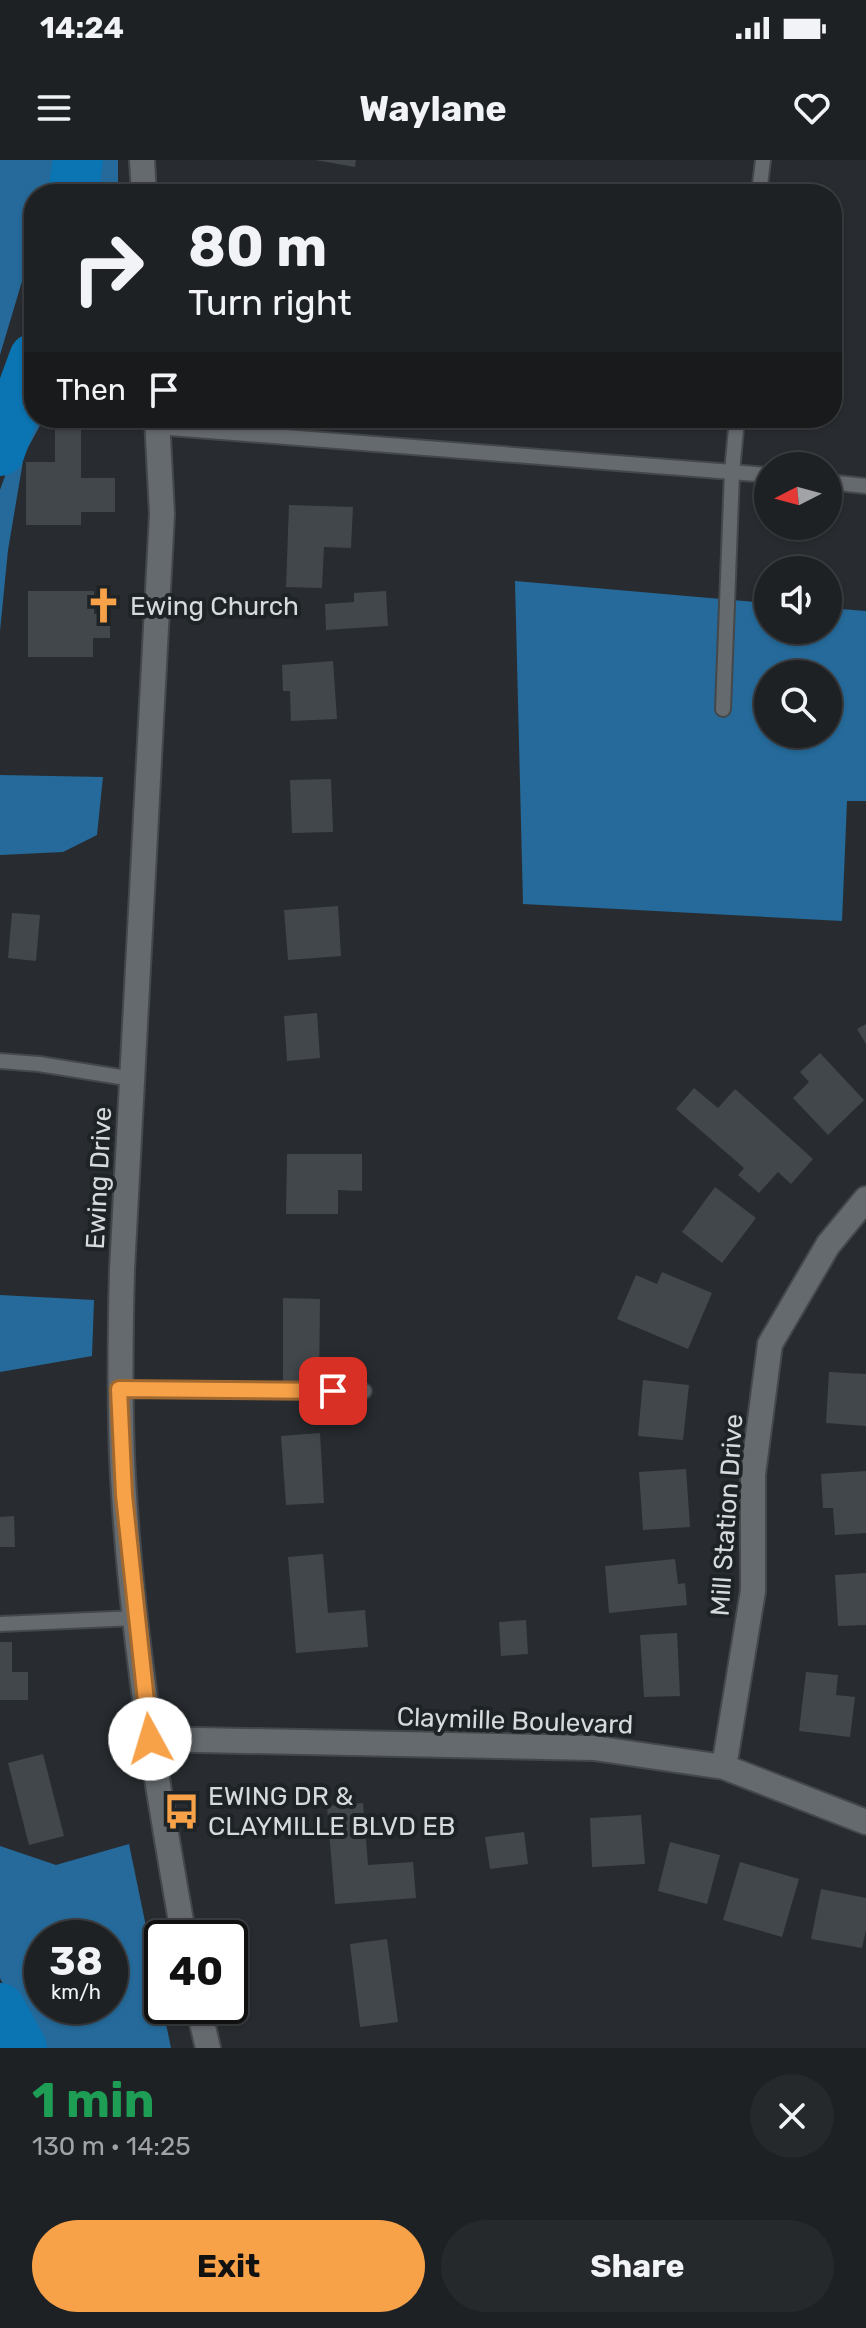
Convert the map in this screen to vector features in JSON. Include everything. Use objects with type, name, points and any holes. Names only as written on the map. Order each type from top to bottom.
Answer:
[{"type":"street","points":[[142,160],[143,184]]},
{"type":"street","name":"Ewing Drive","points":[[157,428],[162,514],[122,1270],[119,1389],[124,1495],[150,1739],[181,1920]]},
{"type":"street","name":"Mill Station Drive","points":[[724,1767],[753,1591],[753,1474],[770,1344],[828,1245],[866,1199]]},
{"type":"street","name":"Claymille Boulevard","points":[[150,1739],[594,1748],[724,1767],[866,1822]]},
{"type":"street","points":[[202,2024],[208,2048]]},
{"type":"lane","points":[[760,184],[763,160]]},
{"type":"lane","points":[[216,428],[754,474]]},
{"type":"lane","points":[[723,709],[736,428]]},
{"type":"lane","points":[[842,483],[866,486]]},
{"type":"lane","points":[[0,1061],[133,1079]]},
{"type":"lane","points":[[119,1389],[364,1391]]},
{"type":"lane","points":[[0,1624],[136,1618]]},
{"type":"shaded area","points":[[0,160],[58,160],[51,184],[24,184],[24,275],[0,355]]},
{"type":"shaded area","points":[[94,160],[118,160],[118,184],[90,184]]},
{"type":"shaded area","points":[[24,423],[24,428],[39,428],[24,455],[8,550],[0,631],[0,490]]},
{"type":"shaded area","points":[[515,581],[754,602],[754,644],[842,644],[842,609],[866,611],[866,801],[847,801],[842,921],[523,904]]},
{"type":"shaded area","points":[[0,775],[103,777],[97,835],[63,852],[0,855]]},
{"type":"shaded area","points":[[0,1295],[94,1300],[92,1356],[0,1372]]},
{"type":"shaded area","points":[[129,1844],[145,1920],[144,2024],[166,2024],[171,2048],[34,2048],[0,1978],[0,1846],[56,1865]]},
{"type":"building","points":[[315,160],[356,160],[355,167]]},
{"type":"building","points":[[55,428],[81,428],[81,478],[115,478],[115,512],[81,512],[81,525],[26,525],[26,462],[55,462]]},
{"type":"building","points":[[289,505],[353,507],[351,548],[324,547],[322,588],[286,587]]},
{"type":"building","points":[[28,591],[94,591],[94,614],[110,614],[110,638],[93,638],[93,657],[28,657]]},
{"type":"building","points":[[386,591],[388,626],[326,630],[325,604],[354,602],[354,593]]},
{"type":"building","points":[[333,661],[337,719],[291,721],[290,691],[283,691],[282,665]]},
{"type":"building","points":[[331,779],[333,832],[292,833],[290,780]]},
{"type":"building","points":[[338,906],[341,956],[288,960],[284,910]]},
{"type":"building","points":[[12,913],[40,915],[36,961],[8,958]]},
{"type":"building","points":[[317,1013],[320,1058],[287,1061],[284,1016]]},
{"type":"building","points":[[866,1024],[866,1044],[857,1029]]},
{"type":"building","points":[[820,1053],[864,1100],[828,1135],[793,1098],[809,1082],[800,1072]]},
{"type":"building","points":[[694,1088],[718,1108],[735,1089],[813,1159],[791,1184],[778,1172],[759,1193],[738,1175],[744,1168],[676,1109]]},
{"type":"building","points":[[287,1154],[362,1154],[362,1191],[338,1190],[338,1214],[286,1214]]},
{"type":"building","points":[[715,1187],[756,1218],[722,1263],[682,1232]]},
{"type":"building","points":[[662,1272],[712,1293],[688,1349],[617,1319],[636,1275],[657,1284]]},
{"type":"building","points":[[283,1298],[320,1299],[319,1385],[283,1384]]},
{"type":"building","points":[[829,1372],[866,1374],[866,1426],[826,1423]]},
{"type":"building","points":[[643,1380],[689,1385],[683,1440],[638,1436]]},
{"type":"building","points":[[320,1433],[324,1503],[286,1505],[281,1436]]},
{"type":"building","points":[[686,1469],[690,1527],[643,1530],[639,1472]]},
{"type":"building","points":[[866,1471],[866,1533],[835,1535],[833,1508],[823,1508],[821,1474]]},
{"type":"building","points":[[14,1516],[15,1547],[0,1547],[0,1517]]},
{"type":"building","points":[[323,1554],[328,1613],[365,1610],[368,1647],[296,1653],[288,1557]]},
{"type":"building","points":[[675,1559],[678,1584],[685,1583],[687,1605],[609,1613],[605,1566]]},
{"type":"building","points":[[866,1573],[866,1625],[838,1626],[835,1575]]},
{"type":"building","points":[[526,1620],[528,1654],[501,1656],[499,1622]]},
{"type":"building","points":[[677,1633],[680,1696],[644,1697],[640,1635]]},
{"type":"building","points":[[0,1642],[12,1642],[12,1672],[28,1672],[28,1700],[0,1700]]},
{"type":"building","points":[[806,1672],[838,1675],[836,1695],[855,1697],[850,1737],[799,1731]]},
{"type":"building","points":[[43,1754],[64,1836],[29,1845],[8,1763]]},
{"type":"building","points":[[363,1803],[368,1865],[413,1862],[416,1898],[335,1904],[327,1806]]},
{"type":"building","points":[[641,1815],[645,1864],[592,1867],[590,1818]]},
{"type":"building","points":[[524,1832],[528,1864],[490,1869],[485,1837]]},
{"type":"building","points":[[670,1842],[720,1855],[707,1904],[658,1891]]},
{"type":"building","points":[[740,1862],[799,1879],[782,1937],[723,1920]]},
{"type":"building","points":[[821,1889],[866,1898],[866,1930],[862,1948],[811,1939]]},
{"type":"building","points":[[387,1939],[398,2022],[360,2027],[350,1944]]},
{"type":"waterway","points":[[74,184],[78,160]]},
{"type":"waterway","points":[[0,451],[24,385]]},
{"type":"waterway","points":[[0,2008],[22,2048]]},
{"type":"place","name":"Ewing Church","points":[[104,606]]},
{"type":"place","name":"EWING DR & CLAYMILLE BLVD EB","points":[[182,1811]]},
{"type":"route","points":[[150,1739],[129,1553],[119,1389],[333,1391]]}]
